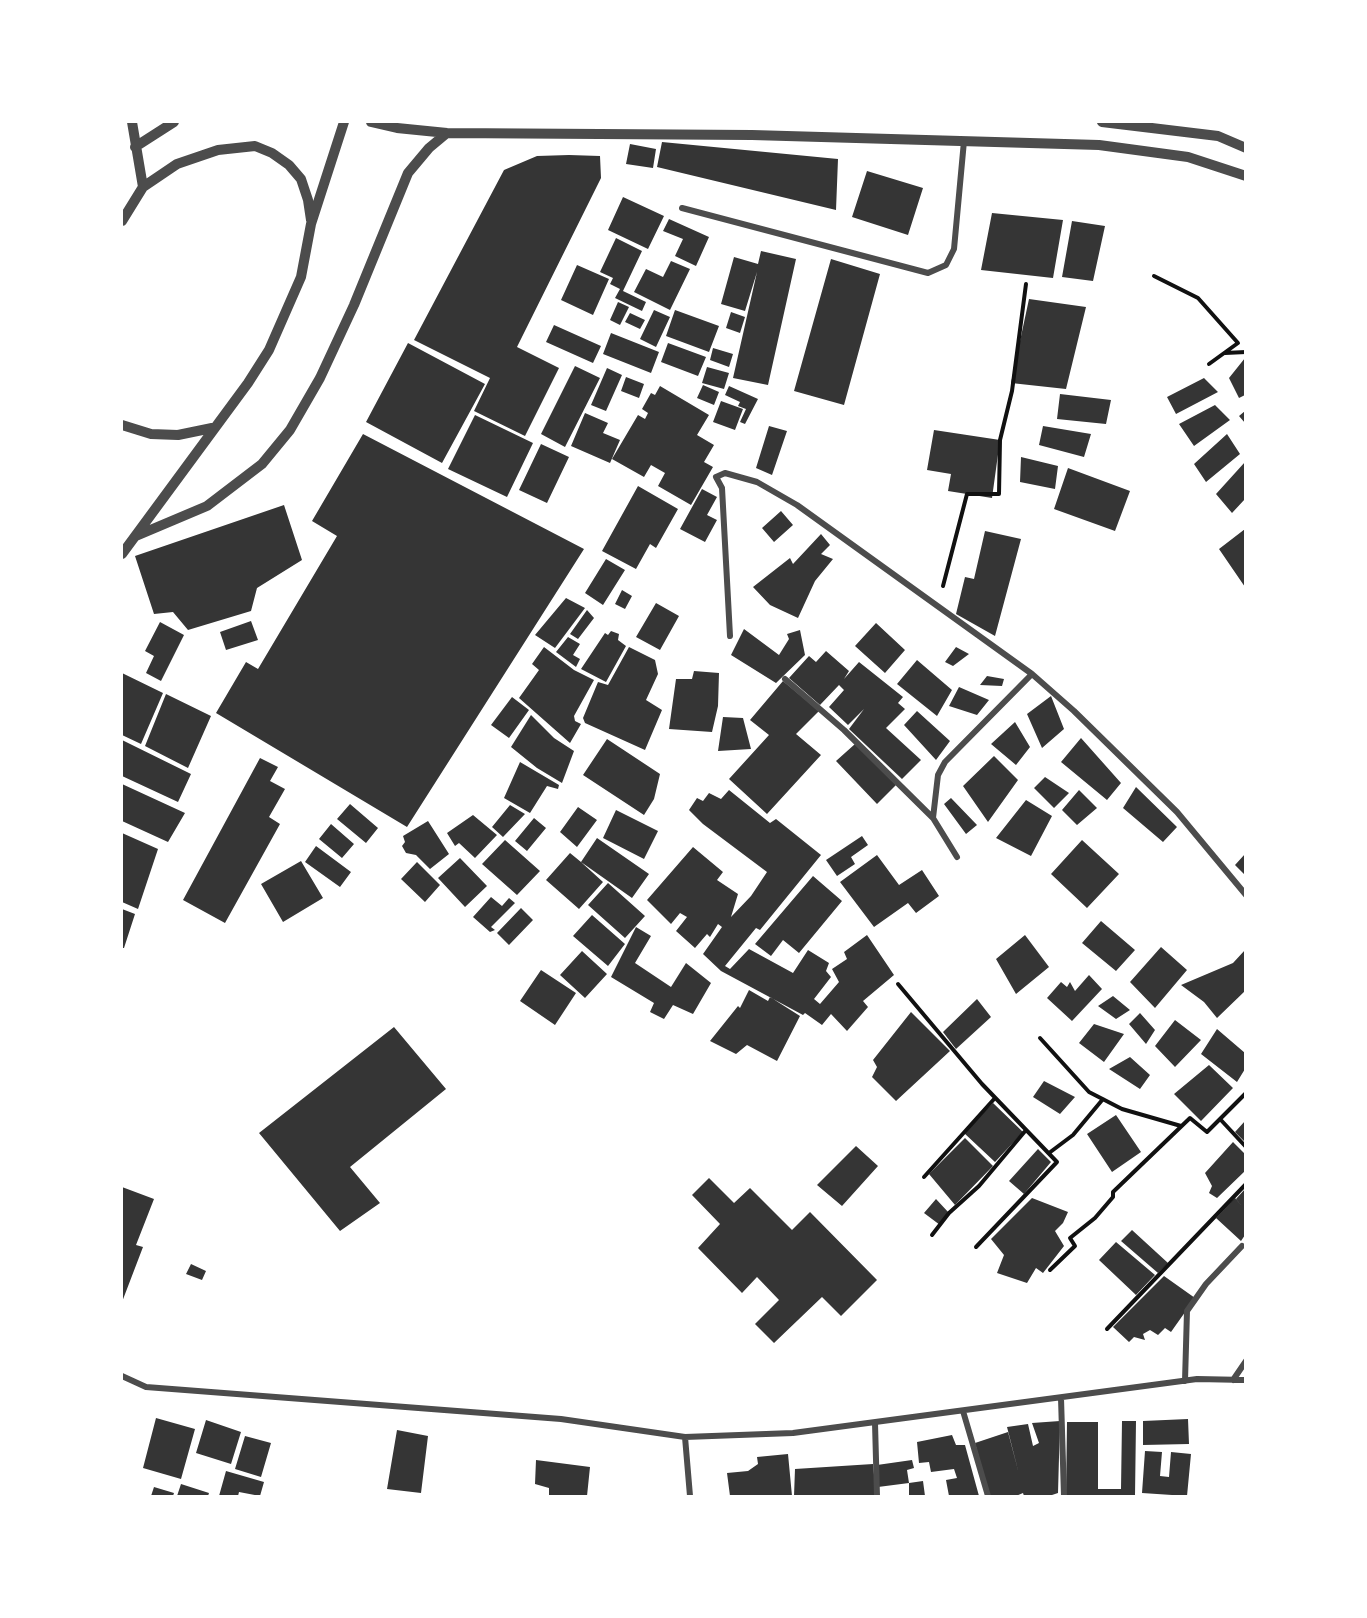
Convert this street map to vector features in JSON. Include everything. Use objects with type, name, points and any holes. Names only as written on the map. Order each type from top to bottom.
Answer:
[{"type":"street","points":[[132,122],[143,187]]},
{"type":"street","points":[[135,147],[174,122]]},
{"type":"street","points":[[122,554],[212,428],[248,383],[269,350],[301,277],[311,224],[344,122]]},
{"type":"street","points":[[371,122],[397,128],[447,134],[752,135],[1099,145],[1188,157],[1245,176]]},
{"type":"street","points":[[1102,122],[1218,136],[1245,148]]},
{"type":"street","points":[[136,536],[207,506],[262,464],[290,430],[320,378],[354,305],[408,172],[429,148],[447,134]]},
{"type":"street","points":[[682,208],[928,273],[946,265],[954,249],[964,141]]},
{"type":"street","points":[[122,221],[143,187],[195,155],[255,146],[272,153],[289,165],[301,179],[308,200],[311,224]]},
{"type":"street","points":[[122,425],[150,434],[178,435],[212,428]]},
{"type":"street","points":[[730,636],[722,488],[716,477],[725,473],[757,482],[797,504],[1032,674],[1074,711],[1177,813],[1245,895]]},
{"type":"street","points":[[933,818],[938,775],[945,762],[1032,674]]},
{"type":"street","points":[[785,679],[844,730],[933,818],[957,858]]},
{"type":"street","points":[[1185,1381],[1187,1311],[1206,1284],[1242,1246]]},
{"type":"street","points":[[1233,1380],[1245,1361]]},
{"type":"street","points":[[122,1376],[146,1387],[561,1419],[685,1437],[793,1433],[1185,1381],[1245,1380]]},
{"type":"street","points":[[1060,1398],[1064,1497]]},
{"type":"street","points":[[963,1411],[988,1497]]},
{"type":"street","points":[[875,1423],[877,1497]]},
{"type":"street","points":[[685,1437],[690,1497]]},
{"type":"path","points":[[1154,276],[1198,298],[1238,343],[1209,364]]},
{"type":"path","points":[[941,593],[967,494],[999,494],[1000,440],[1011,391],[1026,284]]},
{"type":"path","points":[[1225,353],[1245,352]]},
{"type":"path","points":[[898,984],[995,1098],[1058,1162],[976,1246]]},
{"type":"path","points":[[1040,1038],[1073,1078],[1089,1092],[1122,1109],[1181,1126]]},
{"type":"path","points":[[1050,1270],[1075,1246],[1070,1238],[1095,1218],[1113,1197],[1113,1192],[1181,1126],[1190,1118],[1207,1132],[1245,1093]]},
{"type":"path","points":[[924,1177],[995,1098]]},
{"type":"path","points":[[1050,1153],[1073,1135],[1103,1099]]},
{"type":"path","points":[[1220,1119],[1245,1146]]},
{"type":"path","points":[[932,1235],[949,1214],[980,1186],[1026,1130]]},
{"type":"path","points":[[1107,1329],[1142,1295],[1245,1184]]},
{"type":"building","points":[[662,142],[838,159],[836,210],[657,167]]},
{"type":"building","points":[[630,144],[656,149],[653,168],[626,164]]},
{"type":"building","points":[[537,156],[600,156],[601,178],[517,347],[559,368],[525,436],[474,411],[490,378],[414,340],[504,170]]},
{"type":"building","points":[[867,171],[923,188],[908,235],[852,217]]},
{"type":"building","points":[[623,197],[664,216],[648,249],[608,230]]},
{"type":"building","points":[[992,213],[1063,220],[1053,278],[981,270]]},
{"type":"building","points":[[669,219],[709,237],[696,266],[675,256],[683,239],[663,231]]},
{"type":"building","points":[[1072,221],[1105,226],[1093,281],[1062,277]]},
{"type":"building","points":[[616,238],[642,251],[623,291],[646,302],[642,311],[615,298],[620,289],[610,284],[613,278],[600,272]]},
{"type":"building","points":[[761,251],[796,259],[768,385],[733,378],[757,272],[745,311],[721,304],[734,257],[758,264]]},
{"type":"building","points":[[831,259],[880,274],[844,405],[794,391]]},
{"type":"building","points":[[671,261],[690,269],[670,310],[634,292],[646,269],[663,277]]},
{"type":"building","points":[[577,265],[609,279],[593,315],[561,300]]},
{"type":"building","points":[[1029,299],[1086,307],[1066,389],[1011,383]]},
{"type":"building","points":[[618,302],[629,307],[620,325],[610,320]]},
{"type":"building","points":[[654,310],[670,317],[656,347],[640,339]]},
{"type":"building","points":[[675,310],[719,326],[709,352],[666,336]]},
{"type":"building","points":[[731,312],[745,317],[740,333],[726,328]]},
{"type":"building","points":[[630,313],[645,320],[640,329],[625,322]]},
{"type":"building","points":[[554,325],[601,346],[593,363],[546,342]]},
{"type":"building","points":[[611,333],[659,352],[651,373],[603,354]]},
{"type":"building","points":[[408,343],[485,384],[442,463],[366,422]]},
{"type":"building","points":[[668,343],[706,357],[698,376],[661,362]]},
{"type":"building","points":[[713,348],[733,354],[729,367],[710,360]]},
{"type":"building","points":[[1245,358],[1245,395],[1239,398],[1229,378]]},
{"type":"building","points":[[575,366],[600,378],[565,447],[541,434]]},
{"type":"building","points":[[707,367],[729,373],[724,389],[702,383]]},
{"type":"building","points":[[607,368],[622,375],[606,411],[591,405]]},
{"type":"building","points":[[626,377],[644,384],[639,398],[621,391]]},
{"type":"building","points":[[1204,378],[1218,392],[1176,414],[1167,397]]},
{"type":"building","points":[[703,385],[719,392],[714,405],[697,398]]},
{"type":"building","points":[[660,386],[709,415],[697,435],[714,445],[704,462],[713,467],[691,505],[658,486],[665,473],[651,465],[644,477],[612,459],[638,415],[645,419],[648,413],[642,409],[651,393],[655,395]]},
{"type":"building","points":[[729,386],[758,399],[745,424],[740,422],[746,409],[738,406],[740,402],[725,395]]},
{"type":"building","points":[[1060,394],[1111,400],[1106,424],[1057,419]]},
{"type":"building","points":[[721,401],[743,409],[735,430],[713,422]]},
{"type":"building","points":[[1215,405],[1230,420],[1194,446],[1179,424]]},
{"type":"building","points":[[1245,411],[1245,423],[1239,416]]},
{"type":"building","points":[[585,413],[608,423],[603,433],[620,440],[610,463],[571,446]]},
{"type":"building","points":[[475,415],[533,443],[507,497],[448,469]]},
{"type":"building","points":[[769,426],[787,431],[772,475],[756,468]]},
{"type":"building","points":[[1043,426],[1091,434],[1084,457],[1039,445]]},
{"type":"building","points":[[934,430],[1000,440],[992,498],[948,491],[951,474],[927,470]]},
{"type":"building","points":[[363,434],[584,549],[407,827],[216,713],[246,662],[258,669],[337,536],[312,521]]},
{"type":"building","points":[[1227,434],[1240,454],[1206,482],[1194,464]]},
{"type":"building","points":[[541,444],[569,457],[547,503],[519,490]]},
{"type":"building","points":[[1021,457],[1058,466],[1055,489],[1020,482]]},
{"type":"building","points":[[1245,462],[1245,499],[1232,513],[1216,494]]},
{"type":"building","points":[[1068,468],[1130,491],[1115,531],[1054,509]]},
{"type":"building","points":[[638,486],[678,509],[656,548],[650,544],[636,569],[602,551]]},
{"type":"building","points":[[702,489],[717,497],[707,515],[717,520],[705,542],[680,529]]},
{"type":"building","points":[[284,505],[302,560],[257,588],[251,611],[188,630],[173,612],[154,614],[135,556]]},
{"type":"building","points":[[781,511],[793,525],[774,542],[762,528]]},
{"type":"building","points":[[1245,529],[1245,587],[1219,549]]},
{"type":"building","points":[[985,531],[1021,539],[995,636],[956,614],[965,577],[974,579]]},
{"type":"building","points":[[821,534],[830,545],[821,554],[833,559],[815,581],[798,618],[770,605],[753,587],[790,558],[793,564]]},
{"type":"building","points":[[606,559],[625,570],[603,605],[585,593]]},
{"type":"building","points":[[622,590],[632,596],[625,609],[615,604]]},
{"type":"building","points":[[566,598],[585,608],[555,648],[535,635]]},
{"type":"building","points":[[656,603],[679,616],[660,650],[636,637]]},
{"type":"building","points":[[587,610],[594,618],[578,639],[570,634]]},
{"type":"building","points":[[251,621],[258,640],[226,650],[220,632]]},
{"type":"building","points":[[160,622],[184,635],[161,681],[146,673],[154,656],[145,651]]},
{"type":"building","points":[[876,623],[905,650],[885,673],[855,646]]},
{"type":"building","points":[[744,629],[779,655],[789,639],[787,634],[800,630],[805,655],[776,683],[731,655]]},
{"type":"building","points":[[611,631],[619,634],[618,640],[626,646],[606,682],[581,669],[605,633],[608,635]]},
{"type":"building","points":[[568,637],[580,644],[573,655],[580,659],[576,667],[556,652]]},
{"type":"building","points":[[544,647],[574,670],[594,680],[574,716],[575,721],[581,724],[570,743],[519,698],[539,670],[532,664]]},
{"type":"building","points":[[629,647],[655,660],[658,674],[646,700],[662,710],[645,750],[585,723],[583,718],[598,682],[608,685]]},
{"type":"building","points":[[956,647],[969,654],[953,666],[945,662]]},
{"type":"building","points":[[826,651],[849,671],[844,679],[859,662],[903,697],[898,703],[905,709],[886,728],[921,760],[902,779],[849,729],[864,709],[848,725],[829,707],[844,690],[839,685],[820,705],[789,678],[809,656],[816,662]]},
{"type":"building","points":[[917,660],[952,690],[937,716],[897,684]]},
{"type":"building","points":[[694,671],[719,673],[718,706],[712,732],[669,729],[676,679],[692,679]]},
{"type":"building","points":[[122,673],[163,693],[141,744],[122,735]]},
{"type":"building","points":[[987,676],[1004,679],[1002,686],[980,685]]},
{"type":"building","points":[[783,681],[819,711],[796,734],[821,755],[767,814],[729,779],[769,735],[750,720]]},
{"type":"building","points":[[959,687],[989,700],[977,715],[949,706]]},
{"type":"building","points":[[166,694],[211,716],[188,768],[145,746]]},
{"type":"building","points":[[1051,696],[1064,729],[1042,748],[1027,714]]},
{"type":"building","points":[[512,697],[529,710],[509,738],[491,725]]},
{"type":"building","points":[[917,711],[950,741],[936,760],[904,725]]},
{"type":"building","points":[[531,715],[554,738],[574,751],[562,783],[537,768],[511,747]]},
{"type":"building","points":[[723,717],[743,718],[751,749],[718,751]]},
{"type":"building","points":[[1015,722],[1030,747],[1016,765],[991,744]]},
{"type":"building","points":[[1081,738],[1121,783],[1107,800],[1061,762]]},
{"type":"building","points":[[607,739],[660,774],[654,799],[644,815],[583,775]]},
{"type":"building","points":[[122,740],[191,774],[178,802],[122,776]]},
{"type":"building","points":[[855,744],[896,785],[877,804],[836,761]]},
{"type":"building","points":[[994,756],[1018,780],[988,822],[963,786]]},
{"type":"building","points":[[260,758],[278,767],[270,781],[285,789],[269,817],[280,824],[225,923],[183,900]]},
{"type":"building","points":[[520,762],[559,785],[558,789],[547,786],[530,813],[504,798]]},
{"type":"building","points":[[1045,777],[1069,793],[1054,808],[1034,788]]},
{"type":"building","points":[[122,784],[185,813],[168,842],[122,821]]},
{"type":"building","points":[[1136,787],[1177,827],[1163,842],[1123,808]]},
{"type":"building","points":[[729,790],[770,823],[776,819],[821,855],[760,930],[756,928],[725,966],[730,969],[749,949],[793,973],[808,950],[829,963],[826,971],[831,977],[814,999],[820,1004],[839,982],[832,969],[847,959],[844,952],[867,935],[894,975],[863,1001],[868,1007],[847,1031],[831,1014],[822,1025],[805,1013],[803,1015],[721,971],[703,954],[722,927],[718,924],[710,937],[707,934],[695,948],[676,931],[687,917],[680,913],[671,924],[647,900],[693,847],[723,872],[717,880],[738,894],[731,917],[751,896],[767,872],[703,824],[689,810],[697,798],[703,801],[709,793],[721,799]]},
{"type":"building","points":[[1079,790],[1097,808],[1077,825],[1062,810]]},
{"type":"building","points":[[951,798],[977,825],[966,834],[944,804]]},
{"type":"building","points":[[1026,800],[1052,816],[1031,856],[996,838]]},
{"type":"building","points":[[350,804],[378,828],[366,843],[337,819]]},
{"type":"building","points":[[510,805],[525,814],[503,837],[492,827]]},
{"type":"building","points":[[578,807],[597,820],[577,847],[560,832]]},
{"type":"building","points":[[616,810],[658,831],[644,859],[603,838]]},
{"type":"building","points":[[473,815],[497,835],[475,858],[459,843],[455,846],[447,833]]},
{"type":"building","points":[[534,818],[546,828],[527,851],[515,841]]},
{"type":"building","points":[[428,821],[449,854],[430,869],[416,855],[406,853],[402,846],[405,842],[403,836]]},
{"type":"building","points":[[331,824],[354,844],[342,858],[319,839]]},
{"type":"building","points":[[122,833],[158,849],[138,909],[122,902]]},
{"type":"building","points":[[862,836],[868,845],[851,857],[855,864],[837,876],[826,860]]},
{"type":"building","points":[[597,838],[649,874],[632,898],[581,862]]},
{"type":"building","points":[[505,840],[540,871],[517,895],[482,864]]},
{"type":"building","points":[[1082,840],[1119,874],[1087,908],[1051,874]]},
{"type":"building","points":[[316,846],[351,872],[340,887],[305,862]]},
{"type":"building","points":[[570,853],[603,882],[579,909],[546,880]]},
{"type":"building","points":[[1245,854],[1245,875],[1235,865]]},
{"type":"building","points":[[877,855],[899,885],[922,870],[939,896],[916,913],[908,903],[874,927],[840,882]]},
{"type":"building","points":[[460,858],[487,886],[465,907],[438,878]]},
{"type":"building","points":[[301,861],[323,898],[283,922],[261,884]]},
{"type":"building","points":[[417,862],[440,885],[425,902],[401,879]]},
{"type":"building","points":[[813,876],[842,901],[799,953],[783,940],[771,956],[755,944]]},
{"type":"building","points":[[608,883],[645,916],[625,938],[588,905]]},
{"type":"building","points":[[491,897],[502,906],[509,898],[515,903],[491,927],[495,930],[490,932],[473,917]]},
{"type":"building","points":[[521,908],[533,920],[509,945],[497,933]]},
{"type":"building","points":[[122,909],[135,914],[124,948],[122,948]]},
{"type":"building","points":[[592,915],[625,944],[608,966],[573,936]]},
{"type":"building","points":[[1101,921],[1135,950],[1116,971],[1082,943]]},
{"type":"building","points":[[636,927],[651,936],[635,963],[671,987],[686,963],[711,983],[693,1014],[673,1005],[664,1019],[650,1012],[654,1003],[611,977]]},
{"type":"building","points":[[1025,935],[1049,967],[1016,994],[996,959]]},
{"type":"building","points":[[1161,947],[1187,970],[1155,1008],[1130,982]]},
{"type":"building","points":[[1245,950],[1245,991],[1217,1018],[1204,1002],[1181,985],[1233,963]]},
{"type":"building","points":[[582,951],[607,974],[585,998],[560,975]]},
{"type":"building","points":[[541,970],[576,993],[555,1025],[520,1001]]},
{"type":"building","points":[[1089,975],[1102,989],[1072,1021],[1047,998],[1061,982],[1067,987],[1070,982],[1075,991]]},
{"type":"building","points":[[749,990],[768,1001],[770,997],[800,1016],[777,1061],[747,1045],[736,1054],[710,1041],[738,1006],[740,1008]]},
{"type":"building","points":[[1113,996],[1130,1010],[1116,1019],[1098,1006]]},
{"type":"building","points":[[977,999],[991,1017],[956,1049],[943,1032]]},
{"type":"building","points":[[911,1012],[950,1051],[896,1101],[872,1077],[877,1067],[873,1060]]},
{"type":"building","points":[[1140,1013],[1155,1030],[1146,1044],[1129,1024]]},
{"type":"building","points":[[1175,1020],[1201,1040],[1175,1067],[1155,1046]]},
{"type":"building","points":[[1094,1024],[1124,1034],[1104,1062],[1079,1043]]},
{"type":"building","points":[[394,1027],[446,1089],[350,1167],[380,1203],[340,1231],[259,1133]]},
{"type":"building","points":[[1217,1029],[1245,1053],[1245,1069],[1237,1082],[1201,1054]]},
{"type":"building","points":[[1130,1057],[1150,1075],[1140,1089],[1109,1069]]},
{"type":"building","points":[[1209,1065],[1233,1088],[1201,1121],[1174,1094]]},
{"type":"building","points":[[1044,1081],[1075,1097],[1060,1114],[1033,1097]]},
{"type":"building","points":[[993,1103],[1023,1132],[995,1162],[964,1133]]},
{"type":"building","points":[[1116,1115],[1141,1152],[1112,1172],[1087,1134]]},
{"type":"building","points":[[1245,1121],[1245,1142],[1235,1132]]},
{"type":"building","points":[[965,1138],[993,1166],[955,1205],[929,1174]]},
{"type":"building","points":[[1233,1142],[1245,1154],[1245,1171],[1217,1198],[1209,1193],[1212,1186],[1205,1173]]},
{"type":"building","points":[[856,1146],[878,1166],[842,1206],[817,1185]]},
{"type":"building","points":[[1038,1149],[1051,1162],[1024,1194],[1009,1181]]},
{"type":"building","points":[[709,1178],[734,1203],[750,1188],[792,1230],[810,1212],[877,1280],[841,1316],[822,1297],[774,1343],[755,1324],[779,1300],[757,1277],[742,1293],[698,1248],[720,1224],[692,1195]]},
{"type":"building","points":[[122,1187],[154,1199],[136,1245],[143,1247],[122,1302]]},
{"type":"building","points":[[1245,1189],[1245,1235],[1241,1241],[1216,1218],[1235,1198],[1242,1206],[1236,1199]]},
{"type":"building","points":[[1032,1198],[1068,1212],[1063,1223],[1055,1231],[1064,1246],[1043,1273],[1036,1268],[1027,1283],[997,1273],[1004,1255],[991,1239]]},
{"type":"building","points":[[936,1199],[949,1213],[940,1225],[924,1213]]},
{"type":"building","points":[[1132,1230],[1168,1263],[1158,1273],[1121,1241]]},
{"type":"building","points":[[1116,1242],[1155,1275],[1136,1295],[1099,1260]]},
{"type":"building","points":[[191,1264],[206,1271],[202,1280],[186,1274]]},
{"type":"building","points":[[1164,1276],[1195,1298],[1171,1332],[1165,1328],[1158,1335],[1150,1330],[1143,1334],[1145,1340],[1134,1337],[1129,1342],[1113,1327]]},
{"type":"building","points":[[156,1418],[195,1429],[181,1479],[143,1468]]},
{"type":"building","points":[[1188,1419],[1189,1444],[1143,1445],[1143,1421]]},
{"type":"building","points":[[206,1420],[241,1432],[231,1464],[196,1453]]},
{"type":"building","points":[[1060,1421],[1058,1493],[1049,1496],[1024,1496],[1023,1493],[1016,1496],[989,1496],[975,1443],[1008,1432],[1019,1474],[1007,1427],[1028,1424],[1033,1446],[1039,1443],[1032,1423]]},
{"type":"building","points":[[1122,1421],[1136,1421],[1135,1496],[1066,1496],[1067,1422],[1098,1422],[1098,1489],[1121,1489]]},
{"type":"building","points":[[397,1430],[428,1436],[421,1493],[387,1489]]},
{"type":"building","points":[[952,1435],[956,1445],[965,1445],[979,1496],[949,1496],[946,1480],[957,1478],[954,1469],[931,1472],[929,1462],[919,1463],[917,1442]]},
{"type":"building","points":[[245,1436],[271,1443],[261,1477],[235,1469]]},
{"type":"building","points":[[1145,1451],[1162,1452],[1160,1476],[1169,1477],[1171,1452],[1191,1454],[1187,1496],[1142,1493]]},
{"type":"building","points":[[788,1454],[792,1496],[730,1496],[727,1473],[748,1471],[758,1464],[757,1457]]},
{"type":"building","points":[[536,1460],[590,1467],[587,1496],[549,1496],[549,1488],[535,1484]]},
{"type":"building","points":[[912,1460],[914,1468],[907,1470],[909,1483],[878,1487],[877,1465]]},
{"type":"building","points":[[873,1464],[876,1496],[794,1496],[795,1469]]},
{"type":"building","points":[[226,1471],[264,1482],[260,1496],[239,1492],[238,1496],[219,1496]]},
{"type":"building","points":[[923,1481],[925,1496],[909,1496],[909,1483]]},
{"type":"building","points":[[181,1484],[209,1493],[208,1496],[177,1496]]},
{"type":"building","points":[[154,1487],[174,1493],[173,1496],[151,1496]]}]
